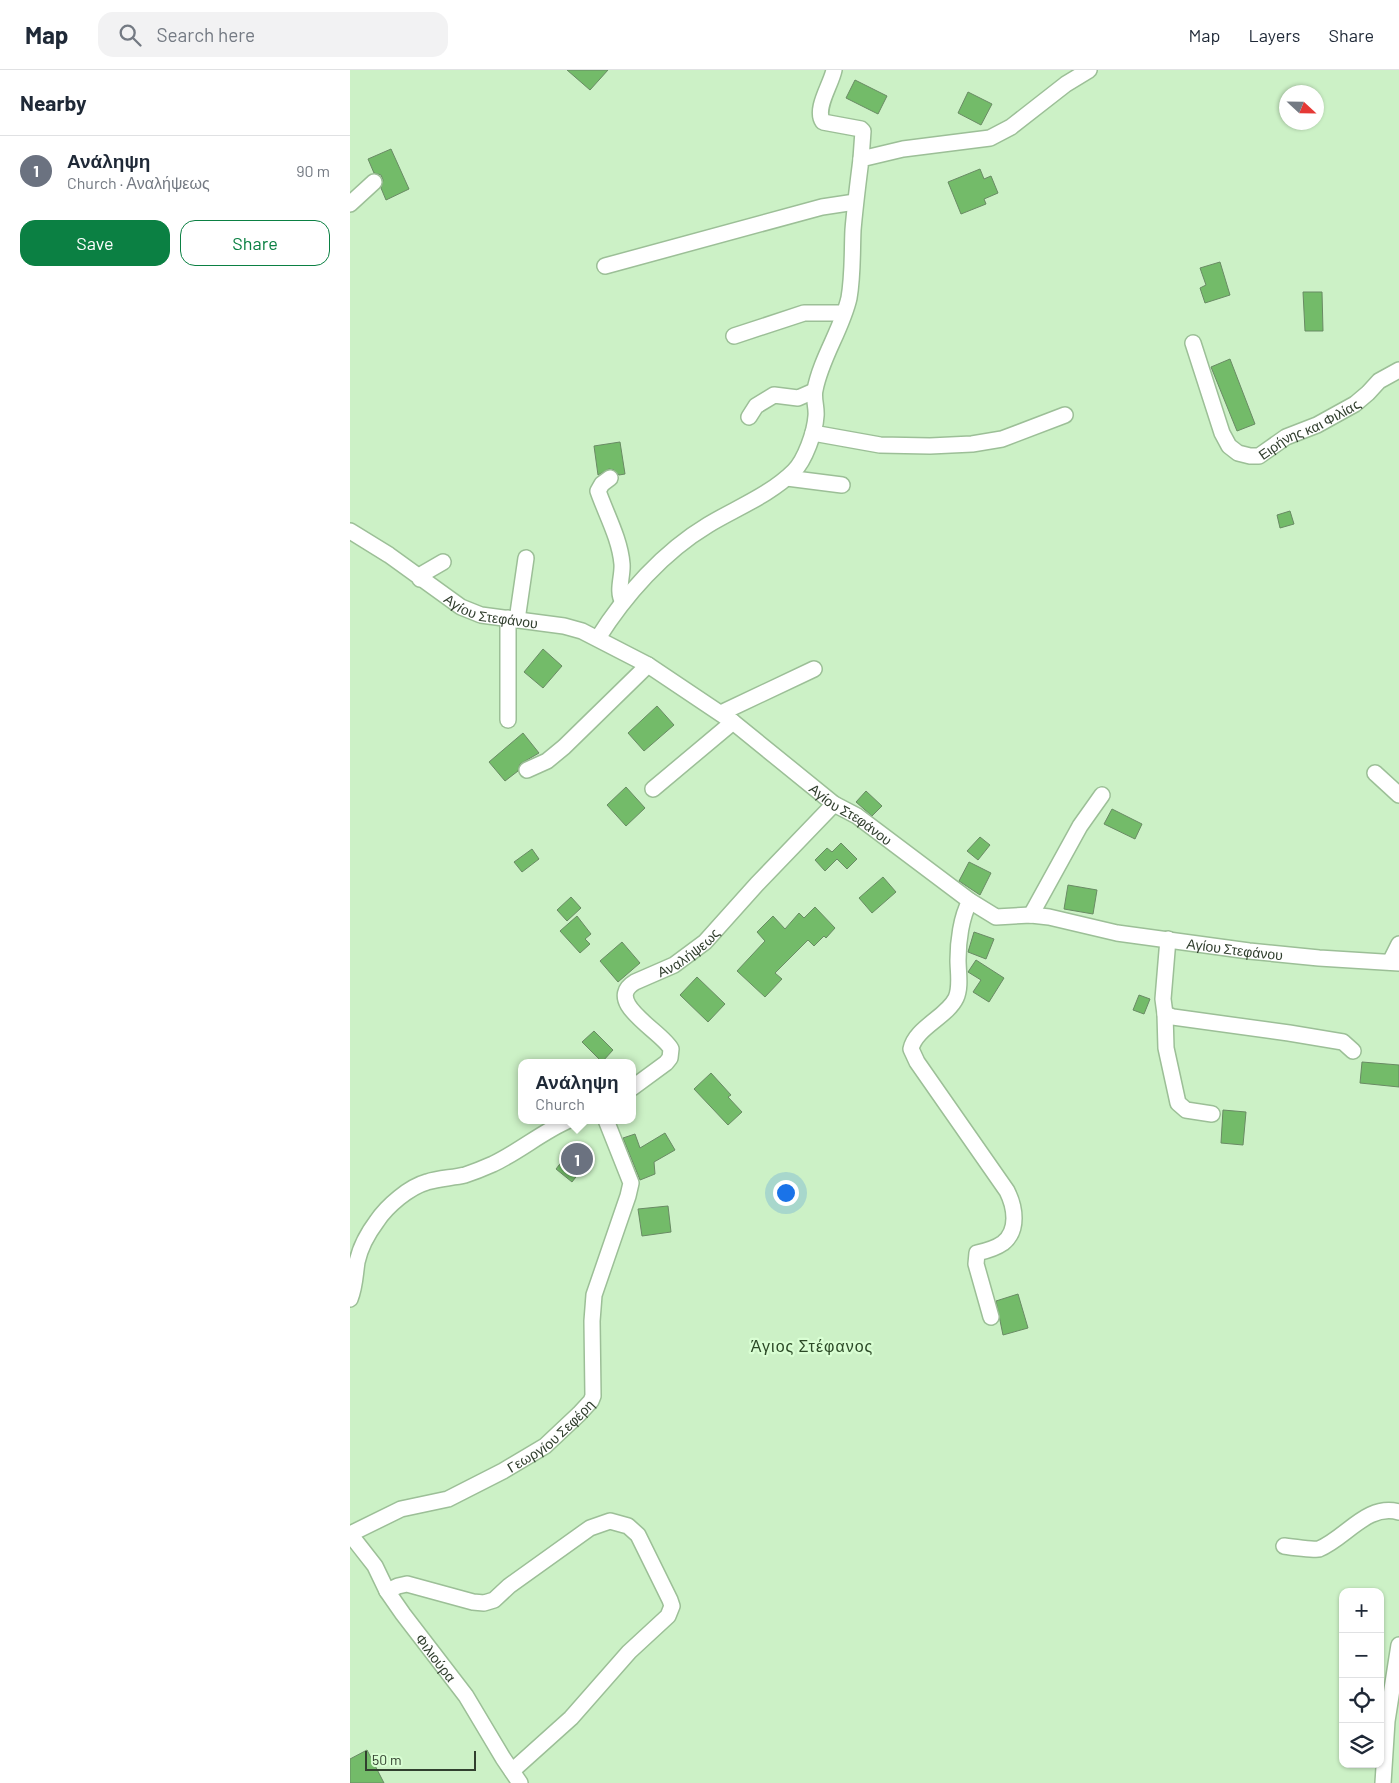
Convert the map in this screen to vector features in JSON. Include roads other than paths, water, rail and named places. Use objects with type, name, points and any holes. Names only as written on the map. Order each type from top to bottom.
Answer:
[{"type":"street","points":[[598,638],[623,602],[645,578],[688,539],[705,527],[780,484],[802,462],[813,433],[816,416],[814,391],[848,301],[853,273],[855,202],[863,131],[861,129],[823,122],[820,116],[820,108],[834,70]]},
{"type":"street","points":[[860,159],[903,149],[990,138],[1010,127],[1066,84],[1089,70]]},
{"type":"street","points":[[350,204],[374,182]]},
{"type":"street","points":[[605,266],[822,207],[855,202]]},
{"type":"street","points":[[734,336],[804,313],[843,313]]},
{"type":"street","name":"Ειρήνης και Φιλίας","points":[[1193,343],[1222,434],[1229,446],[1238,453],[1250,456],[1259,456],[1286,437],[1303,432],[1337,415],[1359,401],[1382,378],[1399,370]]},
{"type":"street","points":[[750,417],[756,406],[774,395],[798,398],[814,391]]},
{"type":"street","points":[[813,433],[880,445],[930,446],[972,444],[1002,439],[1065,415]]},
{"type":"street","points":[[610,478],[598,490],[617,542],[622,564],[620,597],[623,602]]},
{"type":"street","points":[[787,478],[842,485]]},
{"type":"street","name":"Αγίου Στεφάνου","points":[[350,531],[389,555],[460,608],[482,615],[574,628],[598,638],[648,665],[727,718],[834,804],[857,816],[970,901],[996,917],[1031,915],[1049,917],[1117,932],[1288,956],[1394,962]]},
{"type":"street","points":[[508,720],[513,619],[526,558]]},
{"type":"street","points":[[420,579],[424,574],[443,562]]},
{"type":"street","points":[[527,770],[547,761],[564,747],[648,665]]},
{"type":"street","points":[[653,789],[727,718],[814,669]]},
{"type":"street","points":[[1375,772],[1399,795]]},
{"type":"street","points":[[1031,915],[1080,826],[1102,795]]},
{"type":"street","name":"Αναλήψεως","points":[[636,1085],[666,1063],[670,1058],[671,1049],[664,1039],[628,1006],[625,996],[629,986],[674,965],[706,942],[757,884],[834,804]]},
{"type":"street","points":[[970,901],[964,915],[958,954],[959,982],[957,996],[949,1008],[914,1040],[911,1049],[917,1062],[1007,1191],[1012,1203],[1014,1214],[1009,1236],[999,1246],[977,1253],[975,1258],[991,1317]]},
{"type":"street","points":[[1168,939],[1163,999],[1166,1048],[1178,1103],[1186,1110],[1212,1114]]},
{"type":"street","points":[[1394,962],[1399,944]]},
{"type":"street","points":[[1165,1014],[1173,1017],[1343,1042],[1353,1051]]},
{"type":"street","points":[[350,1300],[356,1278],[357,1264],[364,1242],[378,1219],[393,1204],[419,1185],[466,1174],[493,1164],[516,1152],[560,1124]]},
{"type":"street","name":"Γεωργίου Σεφέρη","points":[[350,1534],[401,1509],[448,1499],[503,1471],[545,1446],[591,1401],[593,1396],[592,1321],[594,1295],[631,1183],[608,1124]]},
{"type":"street","points":[[1284,1546],[1318,1550],[1377,1511],[1390,1510],[1399,1512]]},
{"type":"street","points":[[387,1592],[407,1584],[473,1602],[484,1603],[494,1600],[509,1586],[590,1528],[610,1521],[628,1526],[638,1535],[670,1600],[672,1606],[668,1616],[629,1652],[516,1777]]},
{"type":"street","name":"Φιλιούρα","points":[[350,1534],[375,1566],[387,1592],[430,1652],[466,1696],[516,1777]]},
{"type":"street","points":[[1383,1783],[1389,1703],[1399,1645]]},
{"type":"place","name":"Ανάληψη","points":[[577,1159]]},
{"type":"district","name":"Άγιος Στέφανος","points":[[812,1345]]}]
